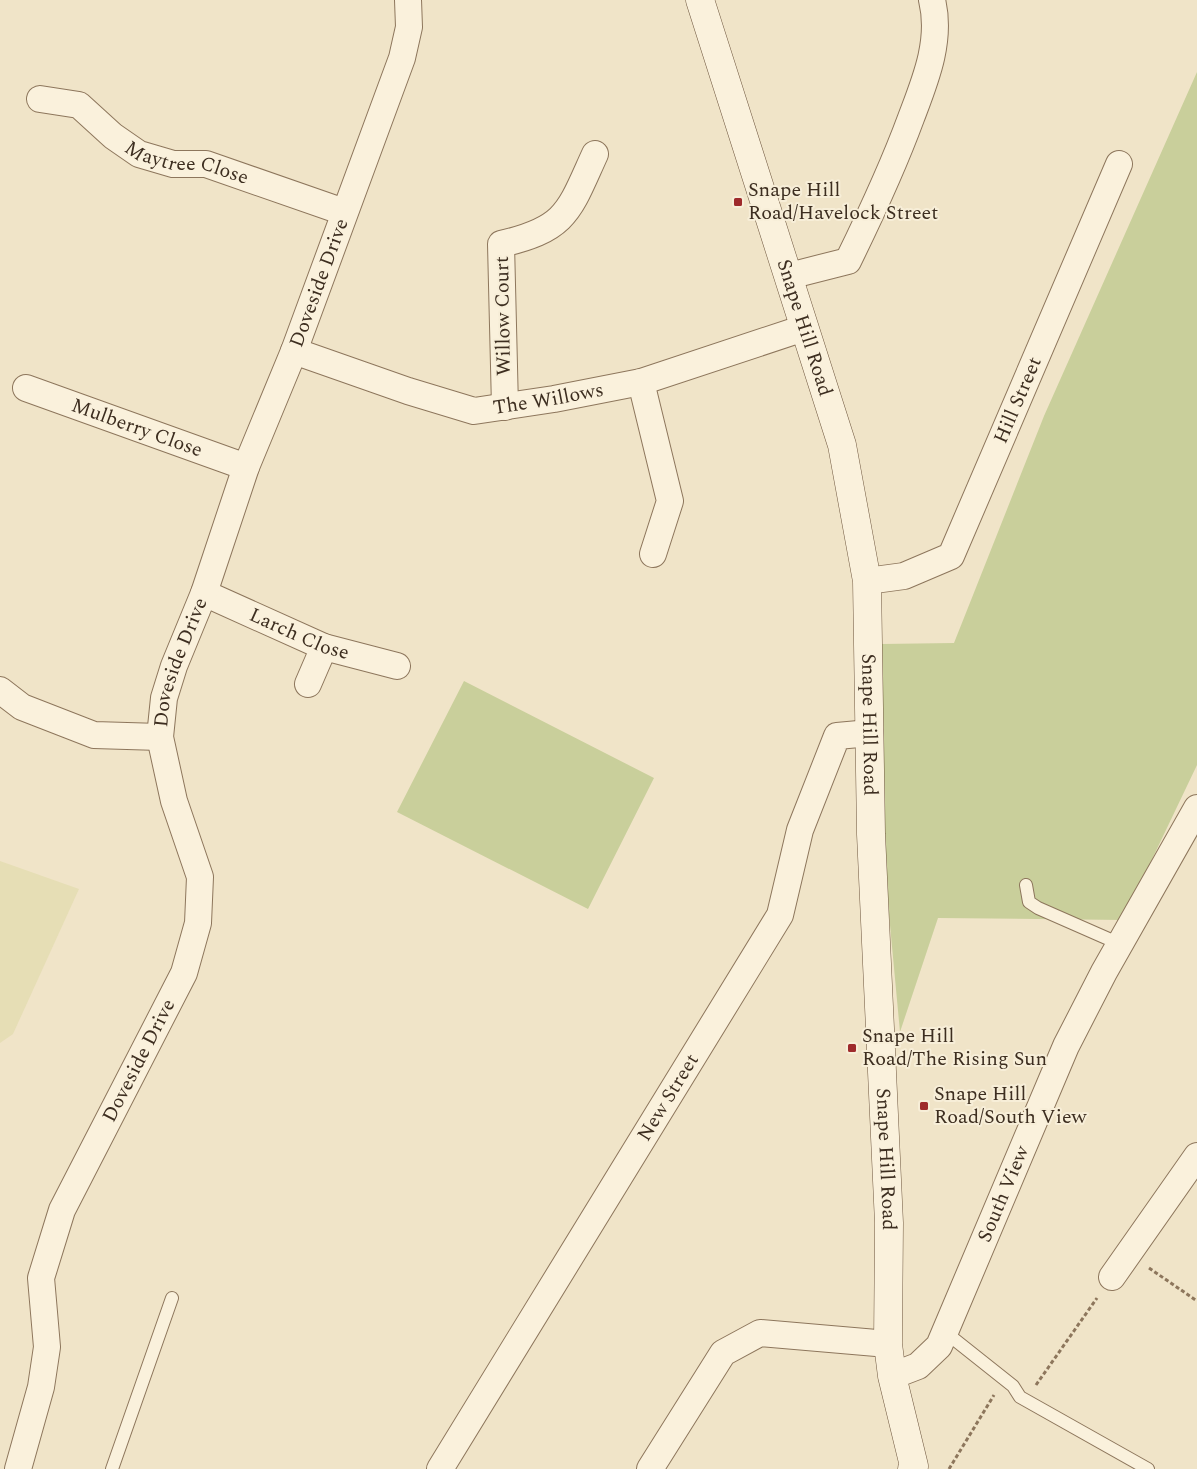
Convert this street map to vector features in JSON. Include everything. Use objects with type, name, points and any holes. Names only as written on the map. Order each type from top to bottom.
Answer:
[{"type":"main road","name":"Snape Hill Road","points":[[700,0],[842,445],[867,581],[872,874],[889,1223],[888,1344],[892,1376],[914,1468]]},
{"type":"street","name":"Doveside Drive","points":[[18,1469],[42,1387],[48,1347],[41,1278],[62,1210],[184,973],[198,923],[200,877],[174,801],[160,737],[164,698],[174,666],[204,593],[246,467],[294,351],[402,58],[409,27],[408,0]]},
{"type":"street","points":[[789,276],[848,261],[890,175],[930,69],[935,26],[932,0]]},
{"type":"street","name":"Maytree Close","points":[[40,99],[79,105],[113,136],[139,154],[173,164],[206,164],[344,212]]},
{"type":"street","name":"Willow Court","points":[[505,407],[501,244],[539,234],[557,222],[572,204],[594,154]]},
{"type":"street","name":"Hill Street","points":[[867,581],[904,576],[951,556],[1119,164]]},
{"type":"street","name":"The Willows","points":[[294,351],[408,391],[474,411],[640,382],[804,328]]},
{"type":"street","points":[[640,382],[670,501],[653,554]]},
{"type":"street","name":"Mulberry Close","points":[[26,388],[246,467]]},
{"type":"street","name":"Larch Close","points":[[204,593],[324,647],[397,666]]},
{"type":"street","points":[[308,684],[324,647]]},
{"type":"street","points":[[0,690],[22,707],[94,735],[160,737]]},
{"type":"street","name":"New Street","points":[[440,1469],[780,915],[800,830],[837,736],[870,733]]},
{"type":"street","name":"South View","points":[[892,1376],[918,1366],[931,1356],[939,1346],[1066,1046],[1120,944],[1197,808]]},
{"type":"street","points":[[1112,1276],[1197,1156]]},
{"type":"street","points":[[650,1469],[722,1353],[760,1333],[888,1344]]},
{"type":"lane","points":[[1026,885],[1029,902],[1038,908],[1120,944]]},
{"type":"lane","points":[[112,1469],[172,1298]]},
{"type":"lane","points":[[945,1332],[1013,1386],[1020,1397],[1148,1469]]},
{"type":"path","points":[[1128,1254],[1197,1301]]},
{"type":"shaded area","points":[[0,861],[79,889],[13,1034],[0,1043]]},
{"type":"green space","points":[[1197,72],[1197,765],[1123,920],[938,918],[900,1032],[884,861],[881,644],[954,643],[1044,416]]},
{"type":"green space","points":[[464,681],[654,778],[588,909],[397,812]]},
{"type":"place","name":"Snape Hill Road/Havelock Street","points":[[738,202]]},
{"type":"place","name":"Snape Hill Road/The Rising Sun","points":[[852,1048]]},
{"type":"place","name":"Snape Hill Road/South View","points":[[924,1106]]}]
